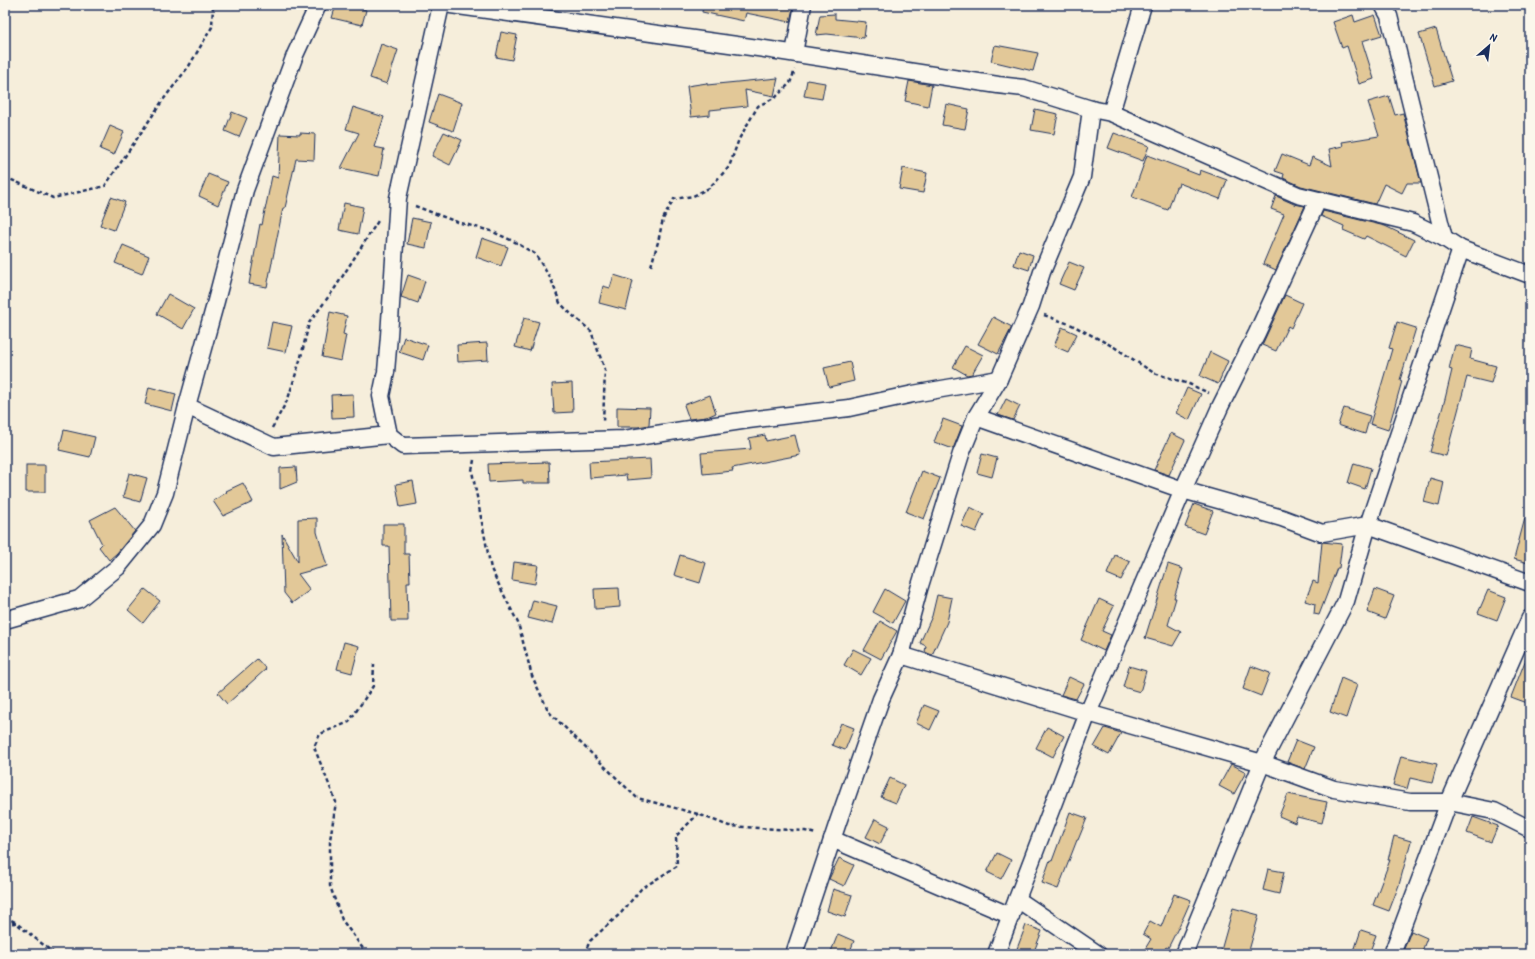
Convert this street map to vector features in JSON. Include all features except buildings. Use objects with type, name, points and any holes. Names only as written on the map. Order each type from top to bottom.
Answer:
[{"type":"street","points":[[5,620],[79,600],[118,567],[152,525],[165,493],[245,190],[294,55],[318,5]]},
{"type":"street","points":[[442,5],[398,198],[389,336],[382,396],[389,435],[403,446],[624,438],[748,420],[849,408],[912,394],[999,379]]},
{"type":"street","points":[[451,5],[1024,88],[1091,109],[1111,113],[1298,195],[1414,223],[1444,238],[1461,249],[1530,275]]},
{"type":"street","points":[[794,54],[803,5]]},
{"type":"street","points":[[1111,113],[1143,5]]},
{"type":"street","points":[[1383,5],[1389,16],[1444,238]]},
{"type":"street","points":[[794,954],[881,699],[901,656],[919,589],[961,454],[976,416],[999,379],[1031,306],[1042,272],[1082,177],[1091,109]]},
{"type":"street","points":[[996,954],[1088,713],[1183,490],[1224,399],[1257,333],[1318,200]]},
{"type":"street","points":[[1184,954],[1262,763],[1346,601],[1368,524],[1461,249]]},
{"type":"street","points":[[187,406],[274,447],[389,435]]},
{"type":"street","points":[[976,416],[1183,490],[1282,518],[1322,534],[1368,524],[1530,583]]},
{"type":"street","points":[[1392,954],[1449,802],[1530,618]]},
{"type":"street","points":[[901,656],[1088,713],[1262,763],[1334,790],[1410,802],[1449,802],[1494,811],[1530,829]]},
{"type":"street","points":[[832,839],[1011,916]]},
{"type":"street","points":[[1018,899],[1098,954]]},
{"type":"path","points":[[5,177],[53,198],[105,186],[163,100],[189,66],[212,27],[213,5]]},
{"type":"path","points":[[650,266],[658,242],[663,219],[674,199],[693,196],[709,188],[729,167],[739,139],[758,106],[776,97],[790,83],[796,66],[794,54]]},
{"type":"path","points":[[398,198],[457,222],[491,231],[516,242],[535,254],[551,279],[560,303],[591,331],[598,350],[605,370],[603,439]]},
{"type":"path","points":[[264,442],[288,399],[310,323],[380,220]]},
{"type":"path","points":[[1031,306],[1038,313],[1072,325],[1114,347],[1154,372],[1189,384],[1224,399]]},
{"type":"path","points":[[476,444],[472,472],[491,569],[518,623],[532,676],[549,712],[637,798],[698,814],[729,826],[805,831],[832,839]]},
{"type":"path","points":[[367,954],[342,920],[330,886],[330,840],[336,802],[314,747],[320,734],[349,722],[373,686],[374,664]]},
{"type":"path","points":[[584,954],[590,941],[621,913],[641,889],[678,866],[676,836],[698,814]]},
{"type":"path","points":[[5,917],[16,923],[55,954]]},
{"type":"path","points":[[5,924],[16,923]]}]
